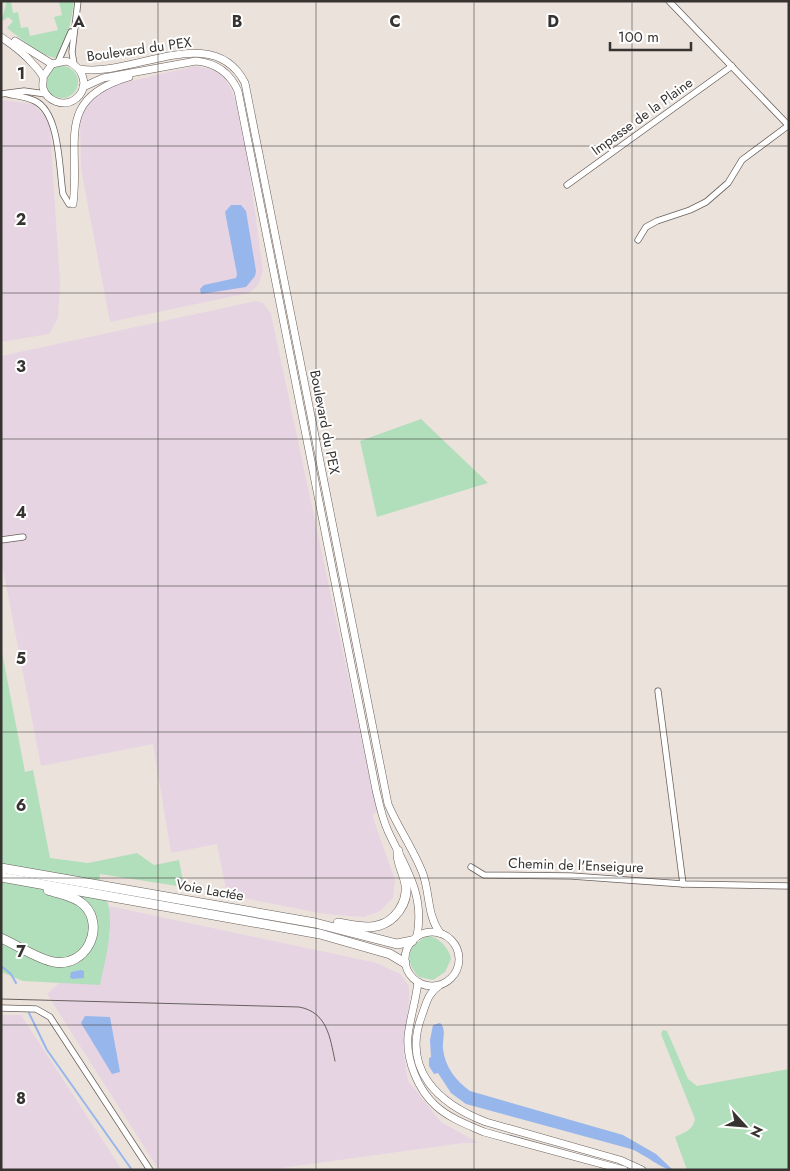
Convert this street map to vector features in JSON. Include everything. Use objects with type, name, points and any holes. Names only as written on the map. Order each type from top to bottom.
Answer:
[{"type":"highway","points":[[275,915],[310,918],[365,927],[377,926],[389,921],[403,904],[406,891],[398,860],[398,851]]},
{"type":"highway","name":"Voie Lactée","points":[[1,868],[275,915],[397,944],[414,939]]},
{"type":"highway","name":"Voie Lactée","points":[[1,877],[233,918],[339,939],[390,954],[405,963]]},
{"type":"highway","points":[[1,938],[53,962],[70,961],[88,949],[94,929],[91,914],[83,904],[68,896],[38,888],[36,883]]},
{"type":"main road","points":[[1,32],[40,58],[77,67],[83,78],[83,87],[74,99],[65,103],[55,102],[46,94],[42,86],[43,77],[55,63]]},
{"type":"main road","points":[[1,37],[25,55],[43,77]]},
{"type":"main road","name":"Boulevard du PEX","points":[[77,67],[105,69],[200,52],[223,59],[236,70],[245,83],[384,788],[393,816],[423,876],[432,920],[440,933]]},
{"type":"main road","name":"Boulevard du PEX","points":[[83,87],[95,80],[186,62],[209,63],[222,70],[231,78],[240,100],[376,790],[387,829],[408,868],[418,902],[414,939]]},
{"type":"main road","points":[[71,204],[76,124],[84,102],[90,95],[110,83],[151,70]]},
{"type":"main road","points":[[438,986],[424,985],[418,982],[405,963],[405,955],[414,939],[432,931],[440,933],[454,942],[460,958],[455,974],[438,986],[428,997],[419,1021],[416,1040],[419,1063],[427,1082],[441,1098],[465,1114],[486,1122],[620,1160],[642,1170]]},
{"type":"main road","points":[[418,982],[408,1036],[408,1052],[421,1088],[436,1106],[462,1122],[484,1132],[624,1170]]},
{"type":"street","points":[[77,67],[72,52],[78,1]]},
{"type":"street","points":[[638,240],[646,227],[656,221],[690,210],[706,202],[728,183],[742,160],[789,125],[669,1]]},
{"type":"street","points":[[55,63],[74,26]]},
{"type":"street","name":"Impasse de la Plaine","points":[[567,185],[732,66]]},
{"type":"street","points":[[1,94],[24,91],[46,94]]},
{"type":"street","points":[[8,94],[35,101],[49,112],[54,125],[63,194],[71,204]]},
{"type":"street","points":[[1,540],[23,537]]},
{"type":"street","points":[[658,691],[683,884]]},
{"type":"street","name":"Chemin de l'Enseigure","points":[[471,867],[484,875],[571,876],[683,884],[789,886]]},
{"type":"street","points":[[1,1008],[36,1009],[50,1017],[150,1170]]},
{"type":"shaded area","points":[[196,66],[214,70],[224,78],[236,102],[248,162],[263,271],[258,285],[249,293],[110,322],[81,169],[80,122],[85,109],[95,96],[114,85]]},
{"type":"shaded area","points":[[1,101],[33,104],[46,117],[50,128],[60,283],[58,318],[49,334],[1,342]]},
{"type":"shaded area","points":[[256,301],[263,303],[271,314],[377,812],[372,815],[395,880],[393,898],[380,911],[364,917],[325,914],[227,895],[217,844],[171,853],[153,744],[41,766],[1,559],[1,356]]},
{"type":"shaded area","points":[[109,906],[377,963],[400,974],[409,986],[403,1050],[408,1081],[441,1122],[479,1143],[463,1143],[267,1170],[159,1170],[47,994],[110,937]]},
{"type":"shaded area","points":[[1,1015],[21,1015],[122,1170],[1,1170]]},
{"type":"green space","points":[[7,1],[11,1],[13,13],[18,12],[21,28],[28,27],[30,36],[58,30],[54,17],[62,15],[59,1],[74,1],[66,40],[63,48],[55,58],[39,53],[7,28],[13,21],[8,17],[3,21],[2,18]]},
{"type":"green space","points":[[62,66],[73,71],[78,82],[73,93],[62,98],[51,93],[46,82],[51,71]]},
{"type":"green space","points":[[421,419],[488,483],[377,517],[360,441]]},
{"type":"green space","points":[[1,647],[25,772],[33,770],[50,858],[88,863],[137,853],[154,865],[179,860],[184,887],[100,874],[101,887],[109,908],[110,927],[100,985],[23,981],[1,972]]},
{"type":"green space","points":[[427,936],[435,938],[442,943],[451,959],[445,972],[433,980],[419,977],[413,970],[410,962],[413,945]]},
{"type":"green space","points":[[663,1030],[667,1031],[688,1079],[697,1086],[789,1069],[789,1170],[687,1170],[675,1137],[690,1128],[695,1119],[661,1034]]},
{"type":"water","points":[[231,205],[241,205],[246,211],[256,271],[255,276],[246,287],[201,294],[200,289],[204,285],[236,278],[237,274],[225,212]]},
{"type":"water","points":[[84,971],[84,978],[72,979],[70,977],[71,972]]},
{"type":"water","points":[[85,1016],[110,1017],[120,1072],[112,1074],[81,1023]]},
{"type":"water","points":[[440,1023],[443,1028],[443,1049],[446,1062],[460,1083],[470,1091],[623,1135],[656,1154],[673,1170],[631,1149],[466,1104],[451,1093],[438,1073],[434,1074],[429,1066],[429,1058],[431,1057],[430,1040],[433,1025]]},
{"type":"waterway","points":[[1,966],[11,974],[16,983]]},
{"type":"waterway","points":[[29,1013],[47,1050],[132,1170]]},
{"type":"tram line","points":[[1,999],[299,1007],[316,1014],[326,1027],[335,1061]]}]
